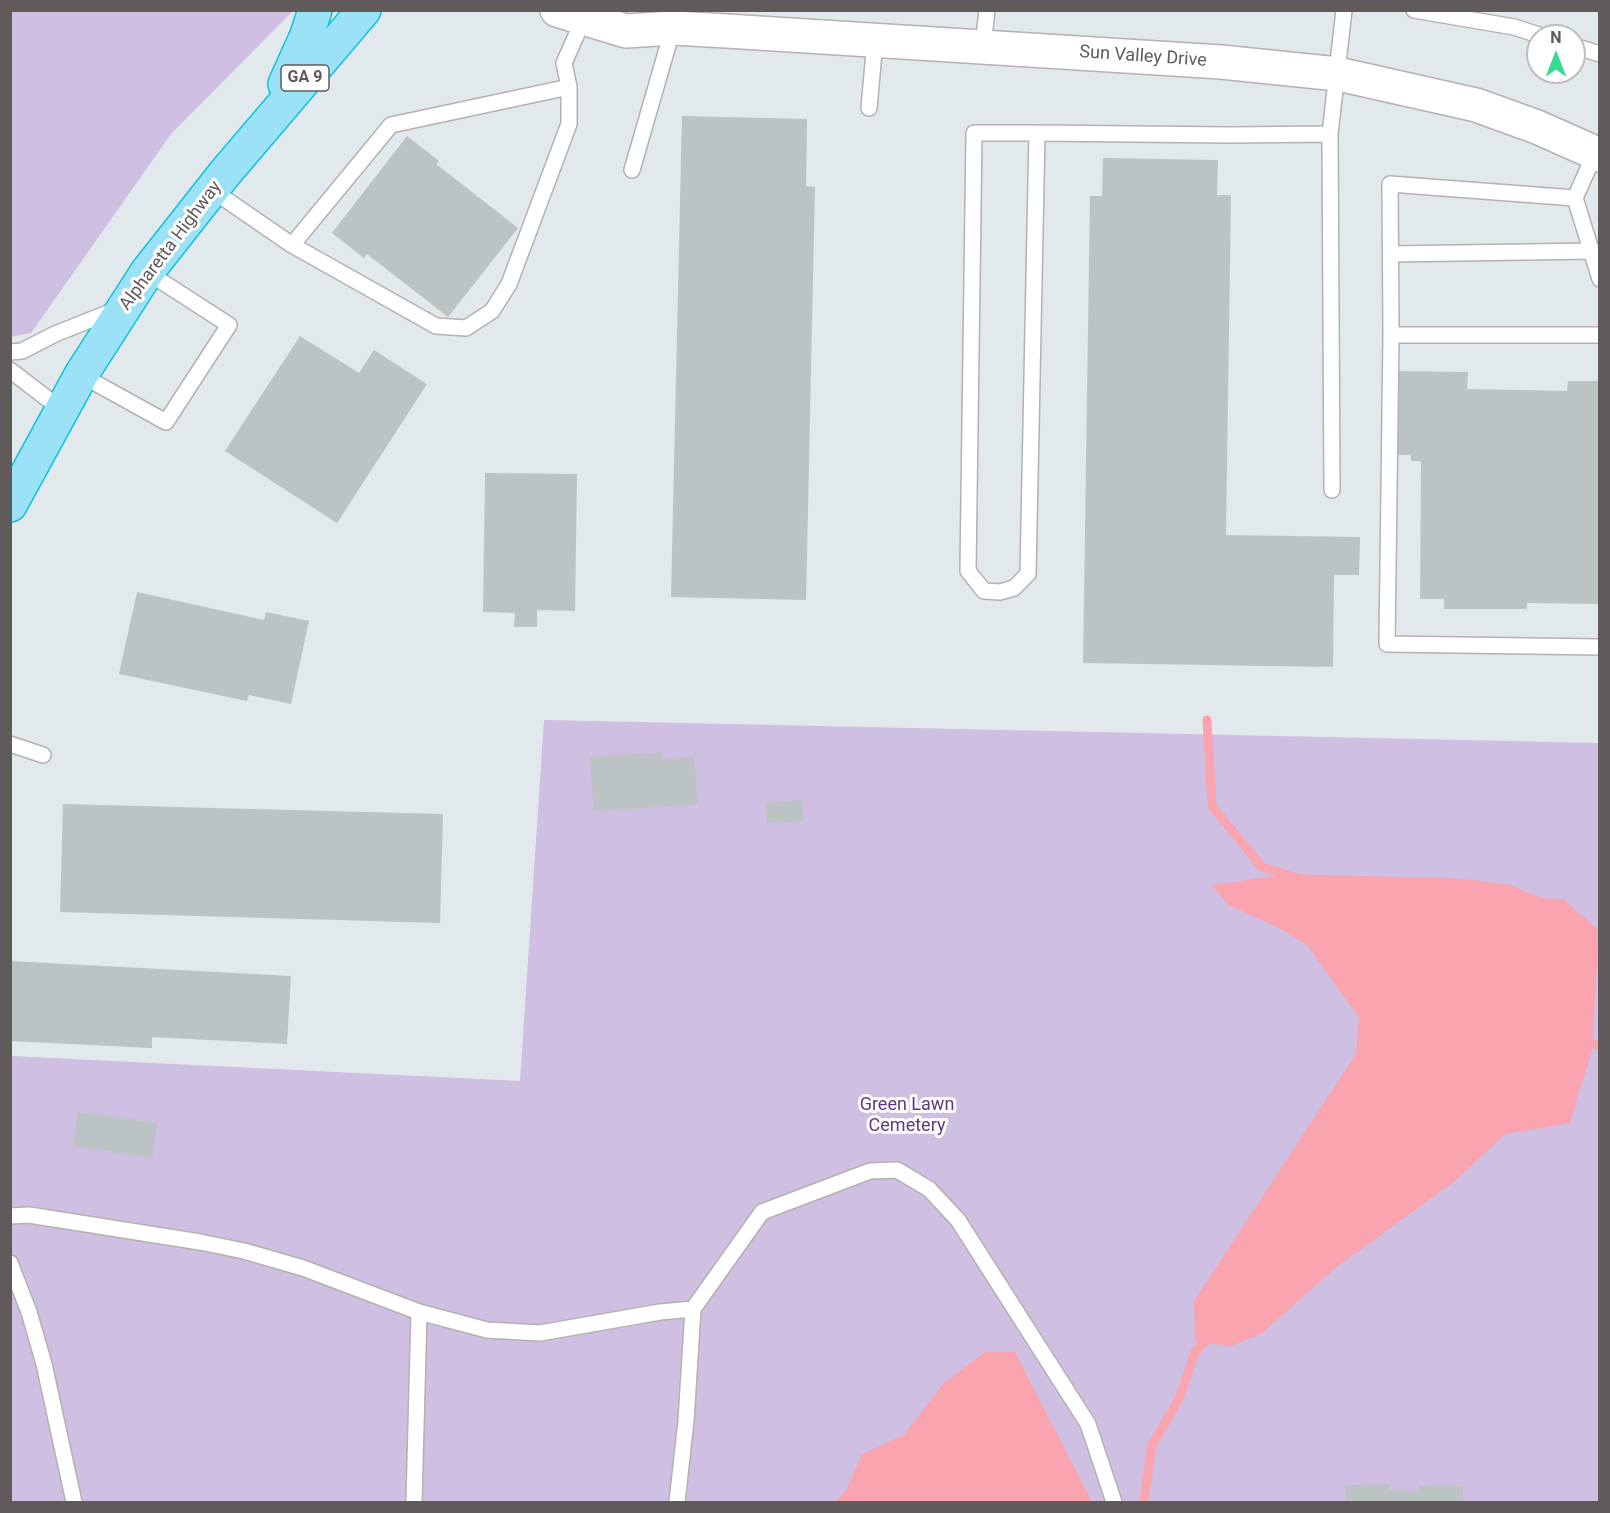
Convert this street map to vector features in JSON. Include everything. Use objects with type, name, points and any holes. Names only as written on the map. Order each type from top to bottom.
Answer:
[{"type":"highway","points":[[247,147],[291,73],[315,10]]},
{"type":"highway","name":"Alpharetta Highway","points":[[10,504],[81,375],[147,272],[247,147],[364,10]]},
{"type":"street","name":"Sun Valley Drive","points":[[570,15],[626,31],[665,19],[875,41],[1221,62],[1338,74],[1476,105],[1597,154]]},
{"type":"lane","points":[[983,47],[987,10]]},
{"type":"lane","points":[[1332,490],[1330,134],[1344,10]]},
{"type":"lane","points":[[1414,10],[1526,31]]},
{"type":"lane","points":[[212,190],[292,244],[436,326],[466,328],[492,311],[509,284],[569,124],[569,87],[564,63],[570,15]]},
{"type":"lane","points":[[632,170],[665,19]]},
{"type":"lane","points":[[868,108],[875,41]]},
{"type":"lane","points":[[292,244],[392,126],[569,87]]},
{"type":"lane","points":[[1037,133],[1028,574],[1014,588],[1000,592],[984,591],[968,571],[974,134],[1037,133],[1330,134]]},
{"type":"lane","points":[[1597,154],[1575,198],[1593,251],[1599,279]]},
{"type":"lane","points":[[1575,198],[1390,184],[1391,335],[1387,644],[1599,647]]},
{"type":"lane","points":[[1391,254],[1593,251]]},
{"type":"lane","points":[[81,375],[166,422],[229,325],[147,272]]},
{"type":"lane","points":[[10,352],[22,351],[55,334],[126,306]]},
{"type":"lane","points":[[1391,335],[1599,335]]},
{"type":"lane","points":[[10,370],[62,410]]},
{"type":"lane","points":[[10,744],[43,755]]},
{"type":"lane","points":[[676,1503],[686,1421],[693,1309],[762,1212],[870,1171],[897,1170],[928,1189],[958,1220],[1088,1424],[1114,1503]]},
{"type":"lane","points":[[10,1216],[52,1219],[244,1251],[303,1268],[419,1312],[487,1330],[540,1333],[660,1312],[693,1309]]},
{"type":"lane","points":[[10,1263],[29,1312],[44,1364],[74,1503]]},
{"type":"lane","points":[[414,1503],[419,1312]]},
{"type":"green space","points":[[11,10],[293,11],[171,134],[31,333],[11,337]]},
{"type":"green space","name":"Green Lawn Cemetery","points":[[544,720],[1599,743],[1599,1502],[11,1502],[10,1056],[520,1081]]},
{"type":"shaded area","points":[[1290,874],[1466,879],[1511,885],[1541,898],[1563,899],[1599,931],[1592,1050],[1570,1123],[1505,1134],[1455,1181],[1334,1269],[1261,1334],[1232,1346],[1195,1342],[1194,1301],[1356,1054],[1359,1018],[1308,946],[1279,928],[1228,905],[1212,885]]},
{"type":"shaded area","points":[[985,1352],[1015,1352],[1092,1502],[835,1502],[846,1491],[862,1454],[904,1435],[943,1384]]},
{"type":"building","points":[[682,116],[807,119],[806,186],[815,187],[806,600],[671,597]]},
{"type":"building","points":[[407,136],[439,161],[436,164],[518,228],[448,317],[367,254],[364,258],[332,233]]},
{"type":"building","points":[[1103,158],[1218,160],[1217,195],[1231,195],[1226,535],[1360,537],[1359,575],[1334,575],[1333,667],[1083,663],[1090,196],[1102,196]]},
{"type":"building","points":[[300,336],[359,373],[374,350],[427,384],[337,523],[225,451]]},
{"type":"building","points":[[1392,371],[1468,372],[1467,389],[1567,391],[1568,381],[1600,381],[1600,604],[1527,603],[1527,609],[1444,609],[1444,599],[1420,599],[1421,461],[1411,461],[1411,455],[1391,455]]},
{"type":"building","points":[[485,473],[577,474],[575,611],[537,610],[537,627],[514,627],[515,613],[483,612]]},
{"type":"building","points":[[137,592],[264,620],[266,612],[309,621],[291,704],[249,695],[247,701],[119,674]]},
{"type":"building","points":[[662,752],[663,760],[694,757],[698,804],[594,811],[590,757]]},
{"type":"building","points":[[802,800],[803,821],[767,823],[766,802]]},
{"type":"building","points":[[63,804],[443,814],[440,923],[60,912]]},
{"type":"building","points":[[10,961],[291,976],[287,1044],[152,1037],[152,1048],[10,1041]]},
{"type":"building","points":[[78,1112],[157,1123],[152,1158],[73,1146]]},
{"type":"building","points":[[1389,1484],[1389,1490],[1419,1492],[1419,1485],[1463,1486],[1463,1502],[1345,1502],[1346,1485]]},
{"type":"waterway","points":[[1207,720],[1212,806],[1262,867],[1298,878]]},
{"type":"waterway","points":[[1582,1041],[1600,1046]]},
{"type":"waterway","points":[[1144,1502],[1152,1445],[1179,1399],[1195,1352],[1211,1336]]}]
